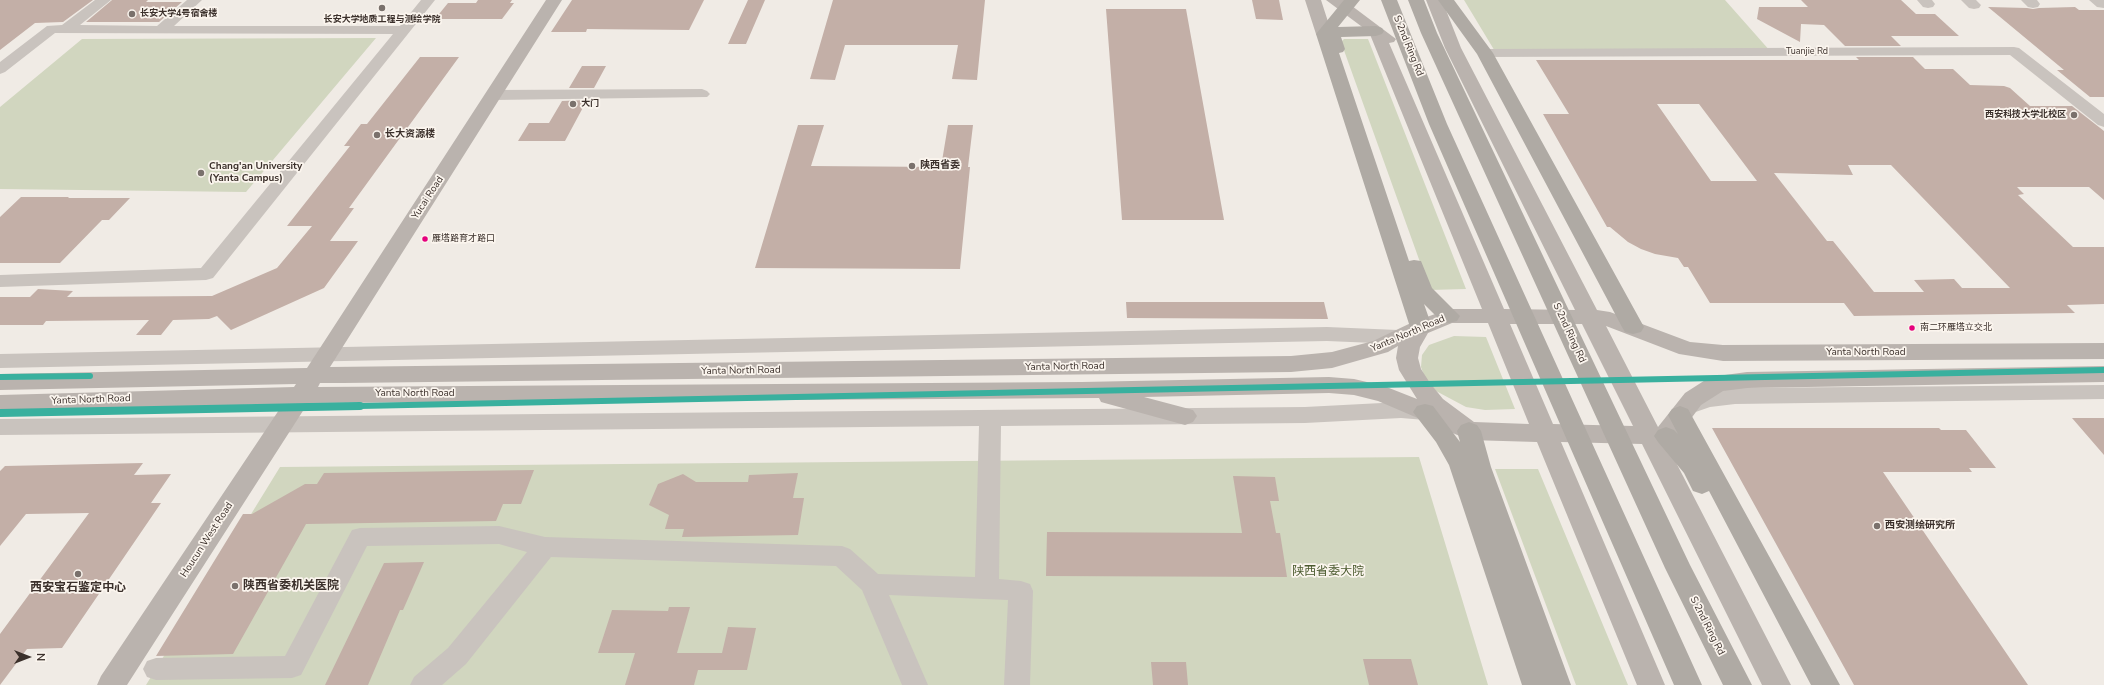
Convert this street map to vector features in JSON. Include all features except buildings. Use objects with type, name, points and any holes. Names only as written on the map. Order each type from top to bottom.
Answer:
[{"type":"highway","name":"S 2nd Ring Rd","points":[[1389,0],[1438,124],[1688,685]]},
{"type":"highway","name":"S 2nd Ring Rd","points":[[1416,0],[1429,33],[1678,568],[1738,685]]},
{"type":"highway","points":[[1446,0],[1485,53],[1633,327]]},
{"type":"highway","points":[[1344,3],[1324,34],[1421,327]]},
{"type":"highway","points":[[1376,31],[1342,31],[1336,32],[1333,37],[1423,291],[1449,316]]},
{"type":"highway","points":[[1425,412],[1444,436],[1461,464],[1536,685]]},
{"type":"highway","points":[[1678,419],[1693,467],[1810,685]]},
{"type":"highway","points":[[1678,419],[1826,685]]},
{"type":"highway","points":[[1469,431],[1479,467],[1558,685]]},
{"type":"main road","name":"Yucai Road","points":[[307,385],[491,101],[554,0]]},
{"type":"main road","points":[[1313,0],[1324,34]]},
{"type":"main road","points":[[1434,0],[1453,48],[1777,685]]},
{"type":"main road","points":[[1344,3],[1376,31],[1411,53]]},
{"type":"main road","points":[[1376,31],[1651,685]]},
{"type":"main road","name":"Yanta North Road","points":[[0,403],[307,385],[1290,364],[1332,360],[1380,347],[1398,337],[1449,316],[1602,317],[1633,327],[1659,340],[1687,349],[1723,353],[2104,351]]},
{"type":"main road","points":[[1421,327],[1409,347],[1407,358],[1410,370],[1422,389],[1435,405],[1469,431],[1678,419],[1693,399],[1718,383],[1747,380],[2104,374]]},
{"type":"main road","name":"Yanta North Road","points":[[0,382],[1082,390],[1329,385],[1354,387],[1384,394],[1469,431]]},
{"type":"main road","name":"Houcun West Road","points":[[111,685],[307,385]]},
{"type":"main road","points":[[1082,390],[1184,416]]},
{"type":"street","points":[[66,30],[104,0]]},
{"type":"street","points":[[161,30],[195,0]]},
{"type":"street","points":[[0,281],[206,274],[428,0]]},
{"type":"street","points":[[0,69],[52,30],[404,30]]},
{"type":"street","name":"Tuanjie Rd","points":[[1485,53],[2014,50],[2104,122]]},
{"type":"street","points":[[491,101],[698,99]]},
{"type":"street","points":[[0,361],[1326,334],[1398,337]]},
{"type":"street","points":[[1678,419],[1708,400],[1735,396],[2104,392]]},
{"type":"street","points":[[0,427],[283,423],[1184,416],[1305,414],[1401,410],[1425,412]]},
{"type":"street","points":[[987,588],[990,418]]},
{"type":"street","points":[[156,669],[292,667],[360,537],[499,535],[545,547],[842,556],[872,584],[915,685]]},
{"type":"street","points":[[423,685],[456,656],[545,547]]},
{"type":"street","points":[[872,584],[987,588],[1021,591],[1017,685]]},
{"type":"green space","points":[[1464,0],[1725,0],[1771,52],[1496,53]]},
{"type":"green space","points":[[376,38],[246,192],[0,189],[0,107],[82,39]]},
{"type":"green space","points":[[1344,39],[1368,39],[1466,289],[1430,290],[1341,42]]},
{"type":"green space","points":[[1454,336],[1486,337],[1515,409],[1485,410],[1466,407],[1436,391],[1425,378],[1421,367],[1422,355],[1429,345]]},
{"type":"green space","name":"陕西省委大院","points":[[1419,457],[1488,685],[146,685],[280,467]]},
{"type":"green space","points":[[1495,469],[1538,469],[1628,685],[1576,685]]},
{"type":"transit line","points":[[0,413],[2104,370]]},
{"type":"transit line","points":[[0,377],[90,376]]},
{"type":"place","name":"长安大学地质工程与测绘学院","points":[[382,8]]},
{"type":"place","name":"长安大学4号宿舍楼","points":[[132,14]]},
{"type":"place","name":"大门","points":[[573,104]]},
{"type":"place","name":"西安科技大学北校区","points":[[2074,115]]},
{"type":"place","name":"长大资源楼","points":[[377,135]]},
{"type":"place","name":"陕西省委","points":[[912,166]]},
{"type":"place","name":"Chang'an University (Yanta Campus)","points":[[201,173]]},
{"type":"place","name":"雁塔路育才路口","points":[[425,239]]},
{"type":"place","name":"南二环雁塔立交北","points":[[1912,328]]},
{"type":"place","name":"西安测绘研究所","points":[[1877,526]]},
{"type":"place","name":"西安宝石鉴定中心","points":[[78,574]]},
{"type":"place","name":"陕西省委机关医院","points":[[235,586]]}]
